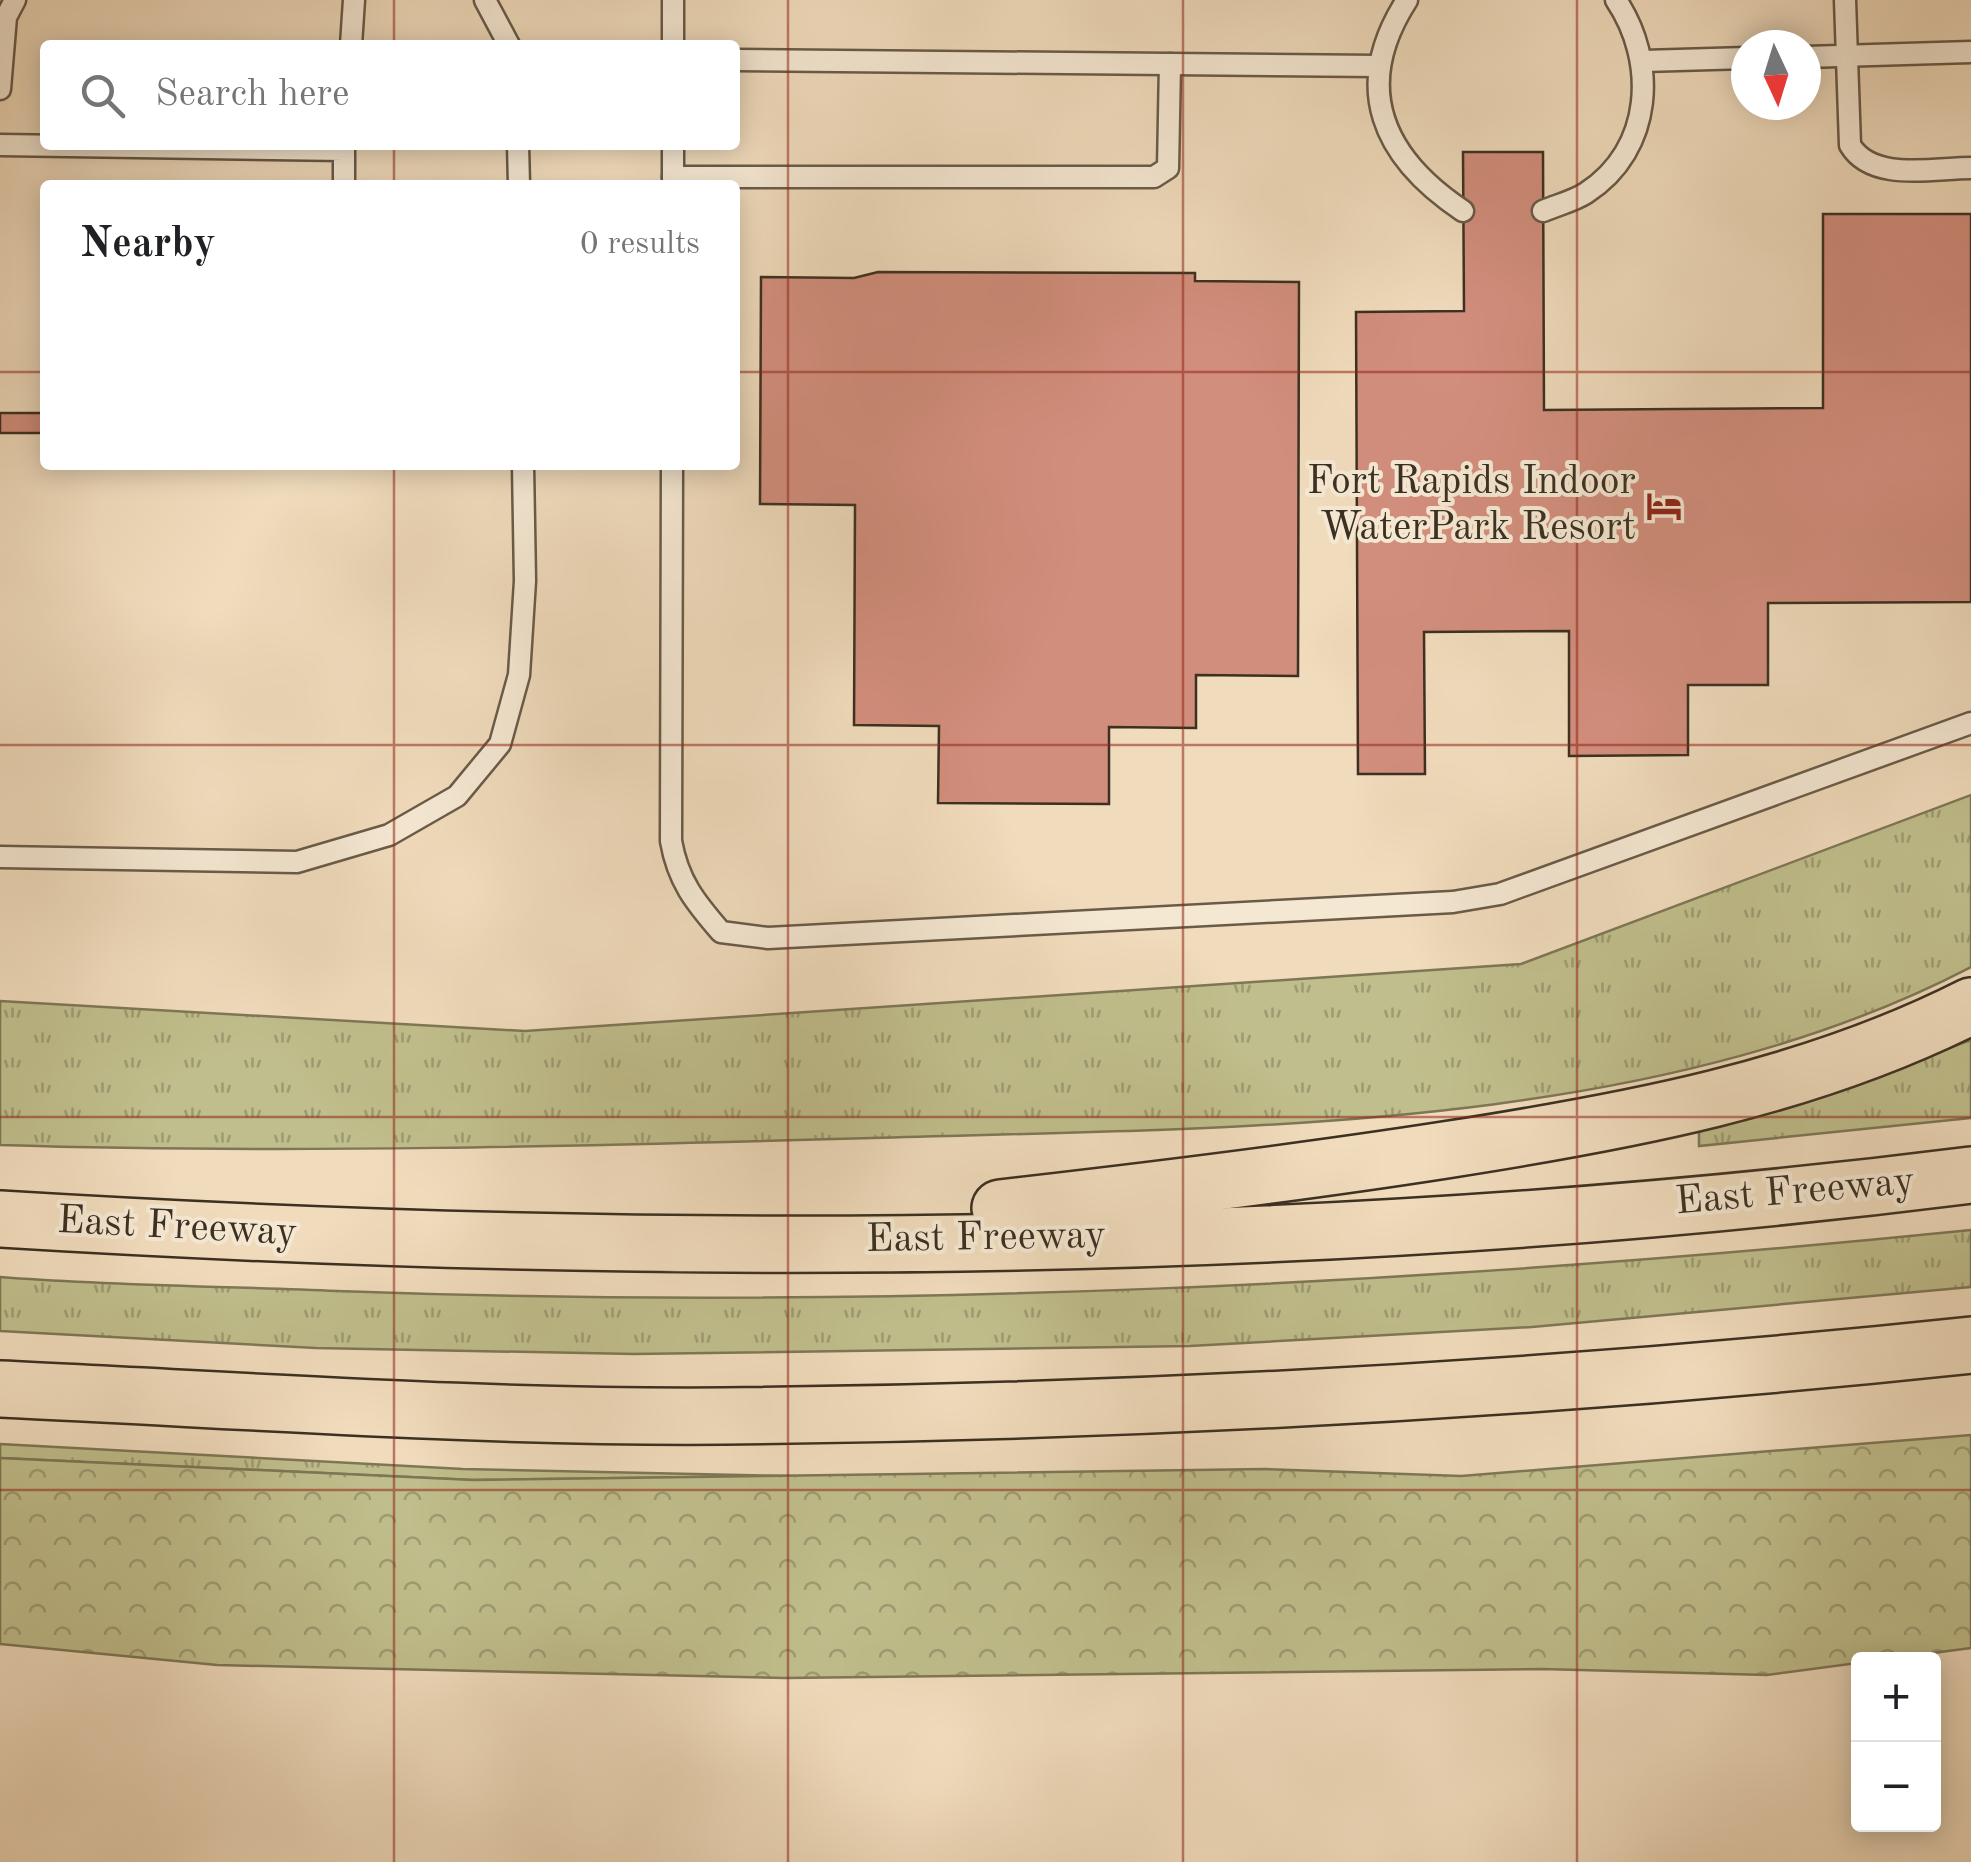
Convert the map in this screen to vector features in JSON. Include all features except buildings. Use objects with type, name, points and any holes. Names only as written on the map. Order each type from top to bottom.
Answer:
[{"type":"highway","points":[[696,1244],[1266,1177],[1546,1134],[1709,1102],[1838,1061],[1971,1006]]},
{"type":"highway","name":"East Freeway","points":[[0,1219],[244,1234],[696,1244],[1060,1238],[1384,1227],[1697,1203],[1971,1175]]},
{"type":"highway","points":[[0,1389],[380,1407],[720,1416],[1145,1407],[1628,1378],[1971,1345]]},
{"type":"lane","points":[[0,89],[6,17],[15,0]]},
{"type":"lane","points":[[350,40],[354,0]]},
{"type":"lane","points":[[485,0],[506,40]]},
{"type":"lane","points":[[673,0],[673,40]]},
{"type":"lane","points":[[1407,0],[1388,28],[1378,66],[1379,104],[1390,140],[1412,172],[1463,211]]},
{"type":"lane","points":[[1543,211],[1586,193],[1614,168],[1635,135],[1644,99],[1644,60],[1632,25],[1616,0]]},
{"type":"lane","points":[[1845,0],[1850,145],[1859,161],[1875,168],[1971,168]]},
{"type":"lane","points":[[1821,56],[1971,52]]},
{"type":"lane","points":[[1644,60],[1731,58]]},
{"type":"lane","points":[[740,60],[1378,66]]},
{"type":"lane","points":[[740,180],[1154,176],[1168,168],[1171,152],[1170,64]]},
{"type":"lane","points":[[0,144],[40,144]]},
{"type":"lane","points":[[344,150],[344,180]]},
{"type":"lane","points":[[518,150],[519,180]]},
{"type":"lane","points":[[673,150],[673,180]]},
{"type":"lane","points":[[0,856],[297,862],[389,835],[457,796],[500,744],[519,675],[525,581],[523,470]]},
{"type":"lane","points":[[672,470],[671,841],[677,873],[689,896],[721,932],[768,938],[1453,902],[1500,894],[1971,723]]},
{"type":"green space","points":[[1971,795],[1971,967],[1846,1022],[1713,1063],[1575,1092],[1434,1111],[1148,1130],[436,1148],[0,1145],[0,1001],[525,1031],[1521,964]]},
{"type":"green space","points":[[1971,1040],[1971,1118],[1699,1146],[1699,1129],[1843,1088]]},
{"type":"green space","points":[[1971,1230],[1971,1287],[1532,1327],[1190,1346],[634,1354],[316,1348],[0,1331],[0,1277],[542,1296],[951,1295],[1155,1289],[1563,1266]]},
{"type":"green space","points":[[1971,1435],[1971,1648],[1851,1652],[1851,1664],[1767,1675],[1542,1669],[785,1678],[217,1665],[0,1644],[0,1458],[473,1480],[1265,1469],[1461,1476]]},
{"type":"green space","points":[[0,1444],[463,1469],[791,1476],[473,1480],[0,1458]]},
{"type":"place","name":"Fort Rapids Indoor WaterPark Resort","points":[[1664,506]]}]
